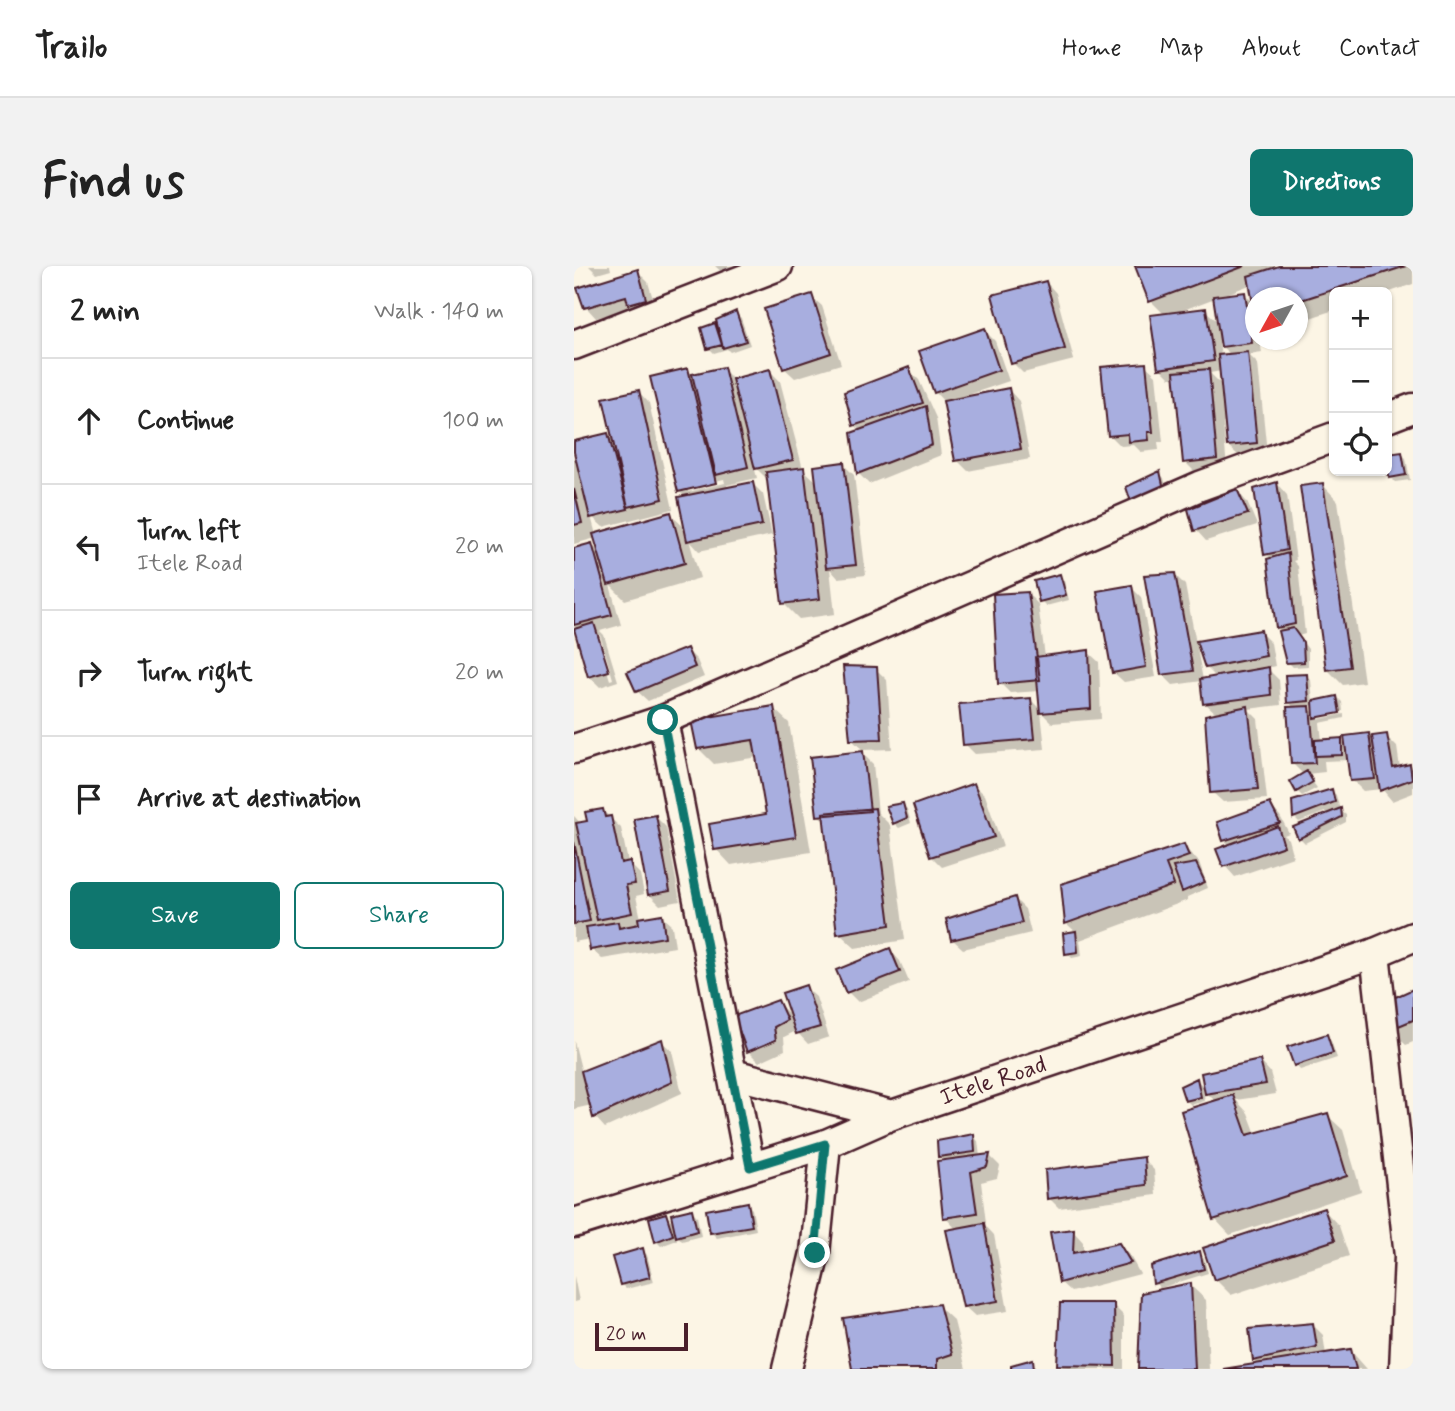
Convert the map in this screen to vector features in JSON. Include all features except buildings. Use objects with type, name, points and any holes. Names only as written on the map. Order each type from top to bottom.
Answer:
[{"type":"street","points":[[574,345],[778,266]]},
{"type":"street","points":[[1392,416],[1413,408]]},
{"type":"street","points":[[574,749],[663,720],[1200,486],[1329,439]]},
{"type":"street","points":[[663,720],[750,1167]]},
{"type":"street","name":"Itele Road","points":[[574,1223],[825,1144],[892,1115],[1375,953],[1413,936]]},
{"type":"street","points":[[1375,953],[1409,1255],[1404,1369]]},
{"type":"street","points":[[733,1074],[892,1115]]},
{"type":"street","points":[[788,1369],[815,1253],[825,1144]]},
{"type":"route","points":[[663,720],[750,1167],[825,1144],[815,1253]]}]
